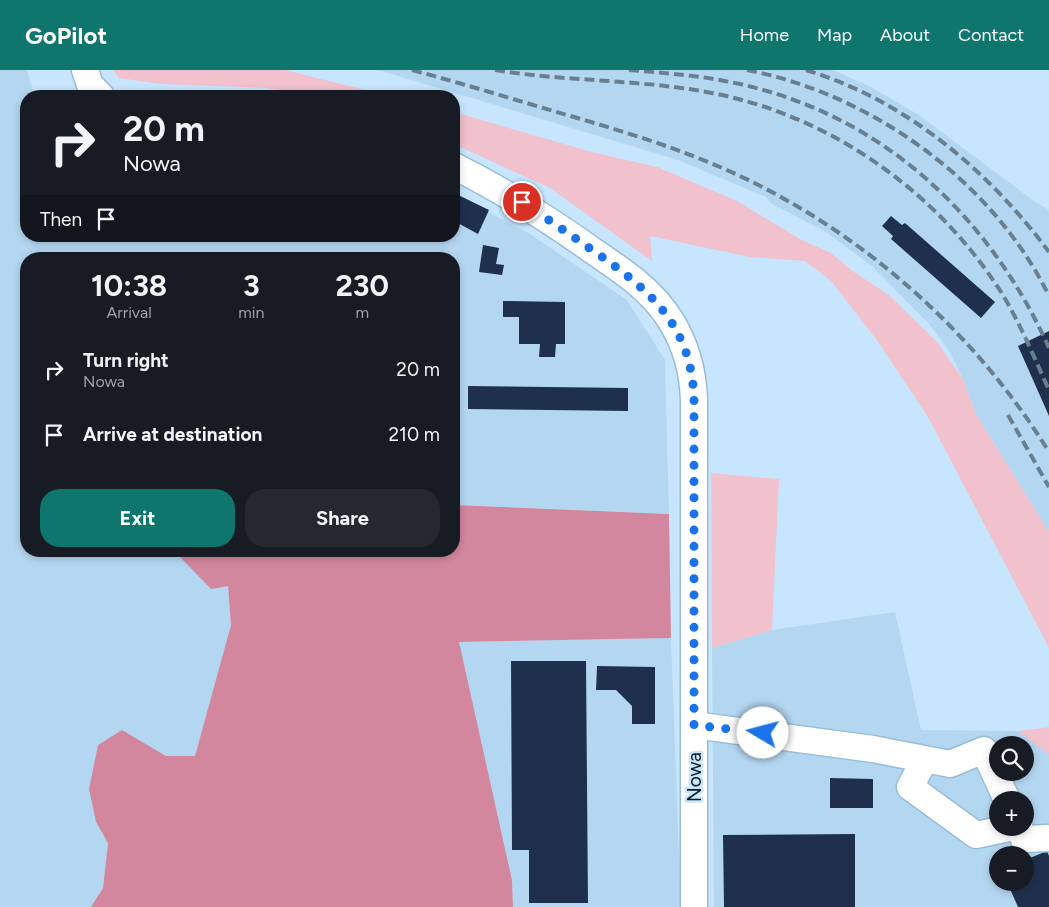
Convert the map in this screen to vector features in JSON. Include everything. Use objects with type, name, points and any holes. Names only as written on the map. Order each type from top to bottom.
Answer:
[{"type":"street","points":[[85,70],[90,85],[95,90]]},
{"type":"street","name":"Nowa","points":[[460,169],[522,202],[634,280],[662,307],[682,340],[690,365],[694,400],[694,907]]},
{"type":"street","points":[[694,725],[864,748],[950,764],[984,750],[1003,791]]},
{"type":"street","points":[[925,759],[910,787],[976,835],[989,832]]},
{"type":"street","points":[[1023,836],[1024,839],[1049,838]]},
{"type":"shaded area","points":[[0,70],[27,70],[32,90],[20,90],[20,242],[460,242],[460,197],[530,234],[627,300],[665,360],[669,514],[460,505],[460,252],[20,252],[20,557],[181,557],[228,586],[231,625],[195,757],[166,756],[122,730],[96,822],[108,843],[103,888],[91,907],[0,907]]},
{"type":"shaded area","points":[[113,70],[285,70],[366,90],[278,90],[160,84],[119,78]]},
{"type":"shaded area","points":[[378,70],[833,70],[871,87],[919,115],[1034,201],[1049,210],[1049,532],[976,414],[963,379],[949,351],[931,326],[872,266],[826,232],[772,204],[766,197],[678,160],[460,95],[460,90],[445,90]]},
{"type":"shaded area","points":[[460,114],[592,152],[657,167],[737,201],[800,239],[831,253],[854,272],[889,295],[937,342],[963,379],[976,414],[1049,532],[1049,648],[928,417],[876,339],[831,281],[805,261],[750,257],[650,236],[652,261],[550,188],[460,147]]},
{"type":"shaded area","points":[[711,473],[779,479],[772,630],[712,648]]},
{"type":"shaded area","points":[[460,505],[669,514],[671,638],[459,642],[512,880],[513,907],[91,907],[103,888],[108,843],[96,822],[89,789],[98,745],[122,730],[166,756],[195,756],[231,625],[228,586],[211,589],[181,558],[460,557]]},
{"type":"shaded area","points":[[895,612],[921,730],[1018,731],[1024,736],[989,736],[989,781],[1034,781],[1034,743],[1049,755],[1049,907],[714,907],[712,648],[772,630]]},
{"type":"shaded area","points":[[671,638],[681,907],[513,907],[512,879],[458,642]]},
{"type":"shaded area","points":[[1049,727],[1049,755],[1034,743],[1034,736],[1024,736],[1018,731]]},
{"type":"building","points":[[460,196],[489,210],[478,234],[460,224]]},
{"type":"building","points":[[891,216],[902,225],[905,223],[995,302],[981,318],[891,239],[893,236],[882,226]]},
{"type":"building","points":[[483,245],[499,248],[496,264],[504,265],[502,275],[479,272]]},
{"type":"building","points":[[503,301],[565,302],[565,344],[556,344],[555,357],[539,357],[540,344],[519,344],[519,317],[503,317]]},
{"type":"building","points":[[1049,331],[1049,416],[1018,346]]},
{"type":"building","points":[[468,386],[628,388],[628,411],[468,409]]},
{"type":"building","points":[[511,661],[586,661],[588,903],[529,903],[529,850],[512,850]]},
{"type":"building","points":[[597,666],[655,667],[655,724],[632,724],[632,706],[616,690],[596,690]]},
{"type":"building","points":[[830,778],[873,779],[873,808],[830,808]]},
{"type":"building","points":[[855,834],[855,907],[724,907],[723,835]]},
{"type":"building","points":[[1047,851],[1049,856],[1049,907],[1018,907],[1011,891],[1034,891],[1034,856]]},
{"type":"railway","points":[[412,70],[606,126],[683,152],[720,167],[769,191],[817,218],[863,250],[906,284],[946,322],[984,363],[1018,406],[1049,452]]},
{"type":"railway","points":[[495,70],[550,77],[662,86],[717,94],[760,105],[801,121],[841,141],[879,164],[914,192],[946,222],[975,256],[1008,304],[1049,390]]},
{"type":"railway","points":[[629,70],[680,74],[730,82],[784,96],[834,117],[880,144],[922,176],[961,213],[995,254],[1024,299],[1049,348]]},
{"type":"railway","points":[[747,70],[793,82],[839,99],[882,122],[923,149],[962,180],[996,216],[1025,254],[1049,296]]},
{"type":"railway","points":[[806,70],[842,83],[877,100],[910,119],[942,142],[999,193],[1049,252]]},
{"type":"railway","points":[[1008,415],[1049,487]]},
{"type":"route","points":[[522,202],[634,280],[662,307],[682,340],[690,365],[694,400],[694,725],[763,733]]}]
